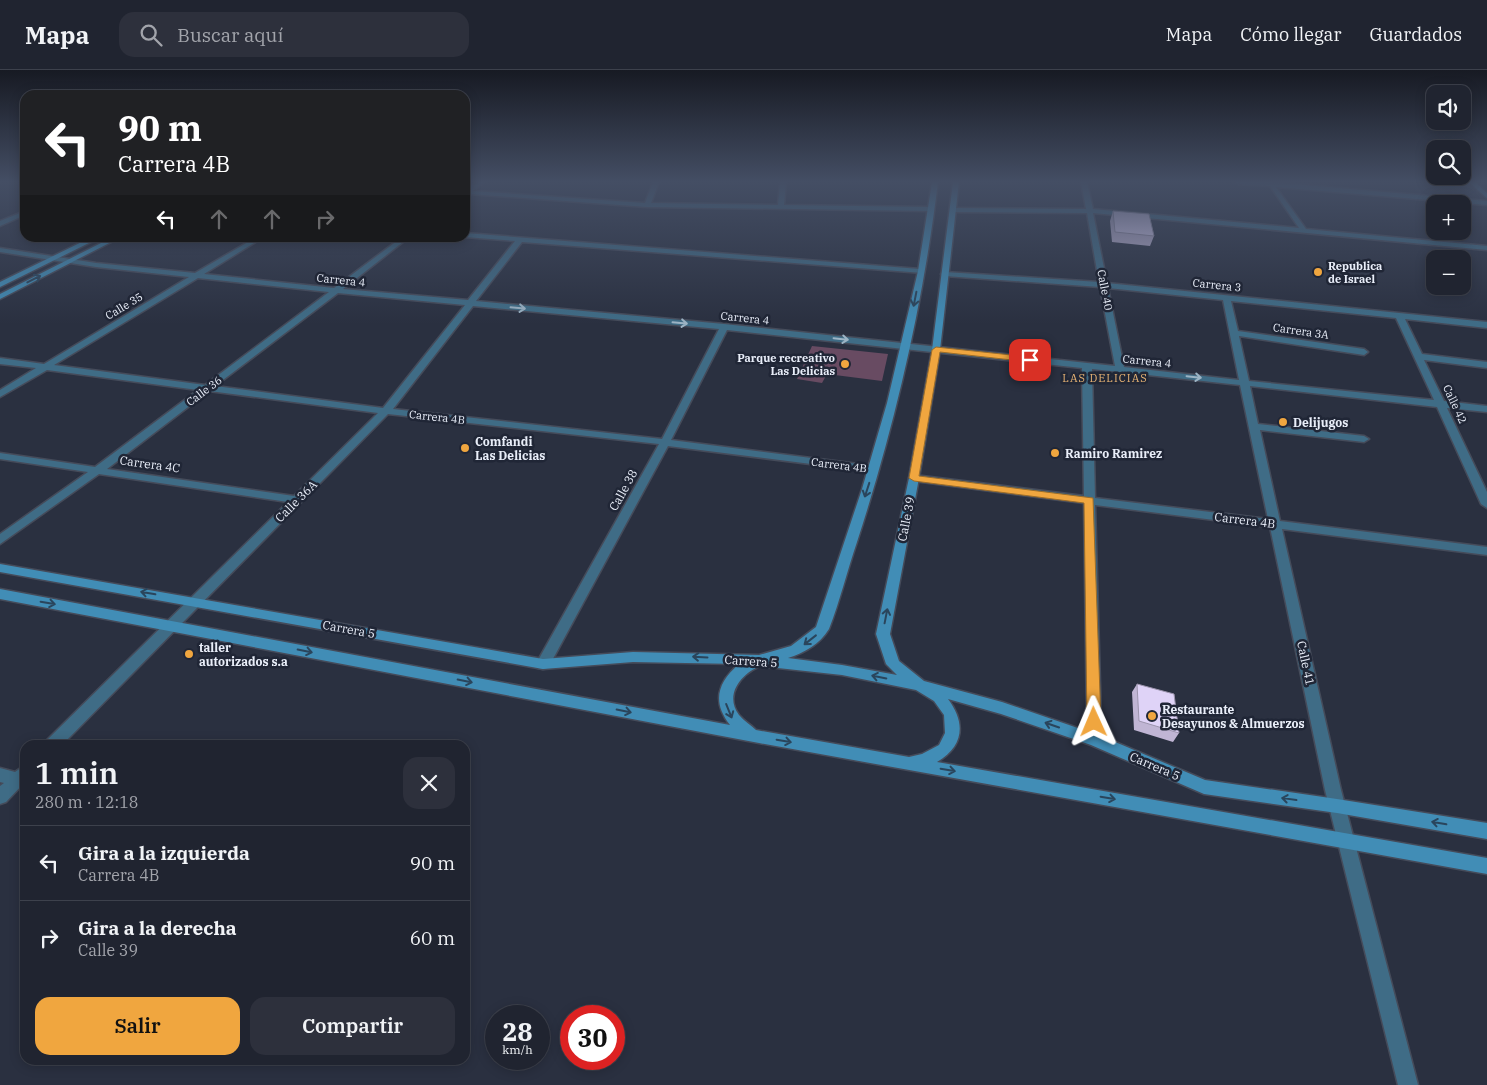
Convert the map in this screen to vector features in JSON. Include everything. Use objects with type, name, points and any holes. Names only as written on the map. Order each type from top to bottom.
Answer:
[{"type":"main road","points":[[759,737],[743,730],[732,719],[726,705],[726,692],[732,679],[758,660],[797,650],[821,631],[874,469],[906,346],[928,229]]},
{"type":"main road","name":"Calle 39","points":[[900,761],[924,761],[944,750],[953,734],[951,714],[939,697],[919,686],[893,664],[883,634],[914,478],[936,350],[951,229]]},
{"type":"main road","points":[[0,285],[87,242]]},
{"type":"main road","points":[[0,297],[107,242]]},
{"type":"main road","name":"Carrera 5","points":[[0,568],[196,601],[543,664],[633,657],[694,657],[758,660],[842,670],[919,686],[1002,708],[1096,740],[1204,787],[1337,806],[1487,831]]},
{"type":"main road","points":[[0,594],[759,737],[1487,866]]},
{"type":"street","name":"Calle 40","points":[[1093,229],[1120,369]]},
{"type":"street","points":[[1286,229],[1487,248]]},
{"type":"street","points":[[470,235],[920,271]]},
{"type":"street","name":"Calle 36A","points":[[57,740],[386,411],[520,240]]},
{"type":"street","name":"Calle 35","points":[[0,394],[252,242]]},
{"type":"street","name":"Calle 36","points":[[0,540],[98,470],[333,290],[399,242]]},
{"type":"street","name":"Carrera 4","points":[[0,250],[52,259],[196,276],[469,304],[724,327],[1487,409]]},
{"type":"street","name":"Carrera 3","points":[[945,274],[1104,285],[1487,325]]},
{"type":"street","name":"Calle 41","points":[[1226,297],[1337,806],[1408,1085]]},
{"type":"street","name":"Calle 42","points":[[1399,315],[1487,504]]},
{"type":"street","name":"Calle 38","points":[[543,664],[665,442],[724,327]]},
{"type":"street","name":"Carrera 3A","points":[[1234,333],[1364,352]]},
{"type":"street","points":[[1417,356],[1487,365]]},
{"type":"street","name":"Carrera 4B","points":[[0,361],[386,411],[665,442],[874,469]]},
{"type":"street","points":[[1086,366],[1094,722],[1096,740]]},
{"type":"street","points":[[1254,426],[1364,438]]},
{"type":"street","name":"Carrera 4C","points":[[0,456],[297,500]]},
{"type":"street","name":"Carrera 4B","points":[[914,478],[1487,551]]},
{"type":"street","points":[[0,775],[20,775]]},
{"type":"street","points":[[0,797],[20,776]]},
{"type":"shaded area","name":"Parque recreativo Las Delicias","points":[[812,346],[888,354],[882,381],[827,374],[822,383],[797,379]]},
{"type":"building","points":[[1115,229],[1152,229],[1154,236],[1115,232]]},
{"type":"building","name":"Restaurante Desayunos & Almuerzos","points":[[1137,684],[1174,694],[1179,733],[1139,721]]},
{"type":"place","name":"Republica de Israel","points":[[1318,272]]},
{"type":"place","name":"Parque recreativo Las Delicias","points":[[845,364]]},
{"type":"place","name":"Delijugos","points":[[1283,422]]},
{"type":"place","name":"Comfandi Las Delicias","points":[[465,448]]},
{"type":"place","name":"Ramiro Ramirez","points":[[1055,453]]},
{"type":"place","name":"taller autorizados s.a","points":[[189,654]]},
{"type":"place","name":"Restaurante Desayunos & Almuerzos","points":[[1152,716]]},
{"type":"district","name":"LAS DELICIAS","points":[[1105,378]]},
{"type":"route","points":[[1030,360],[936,350],[914,478],[1089,500],[1094,722]]}]
